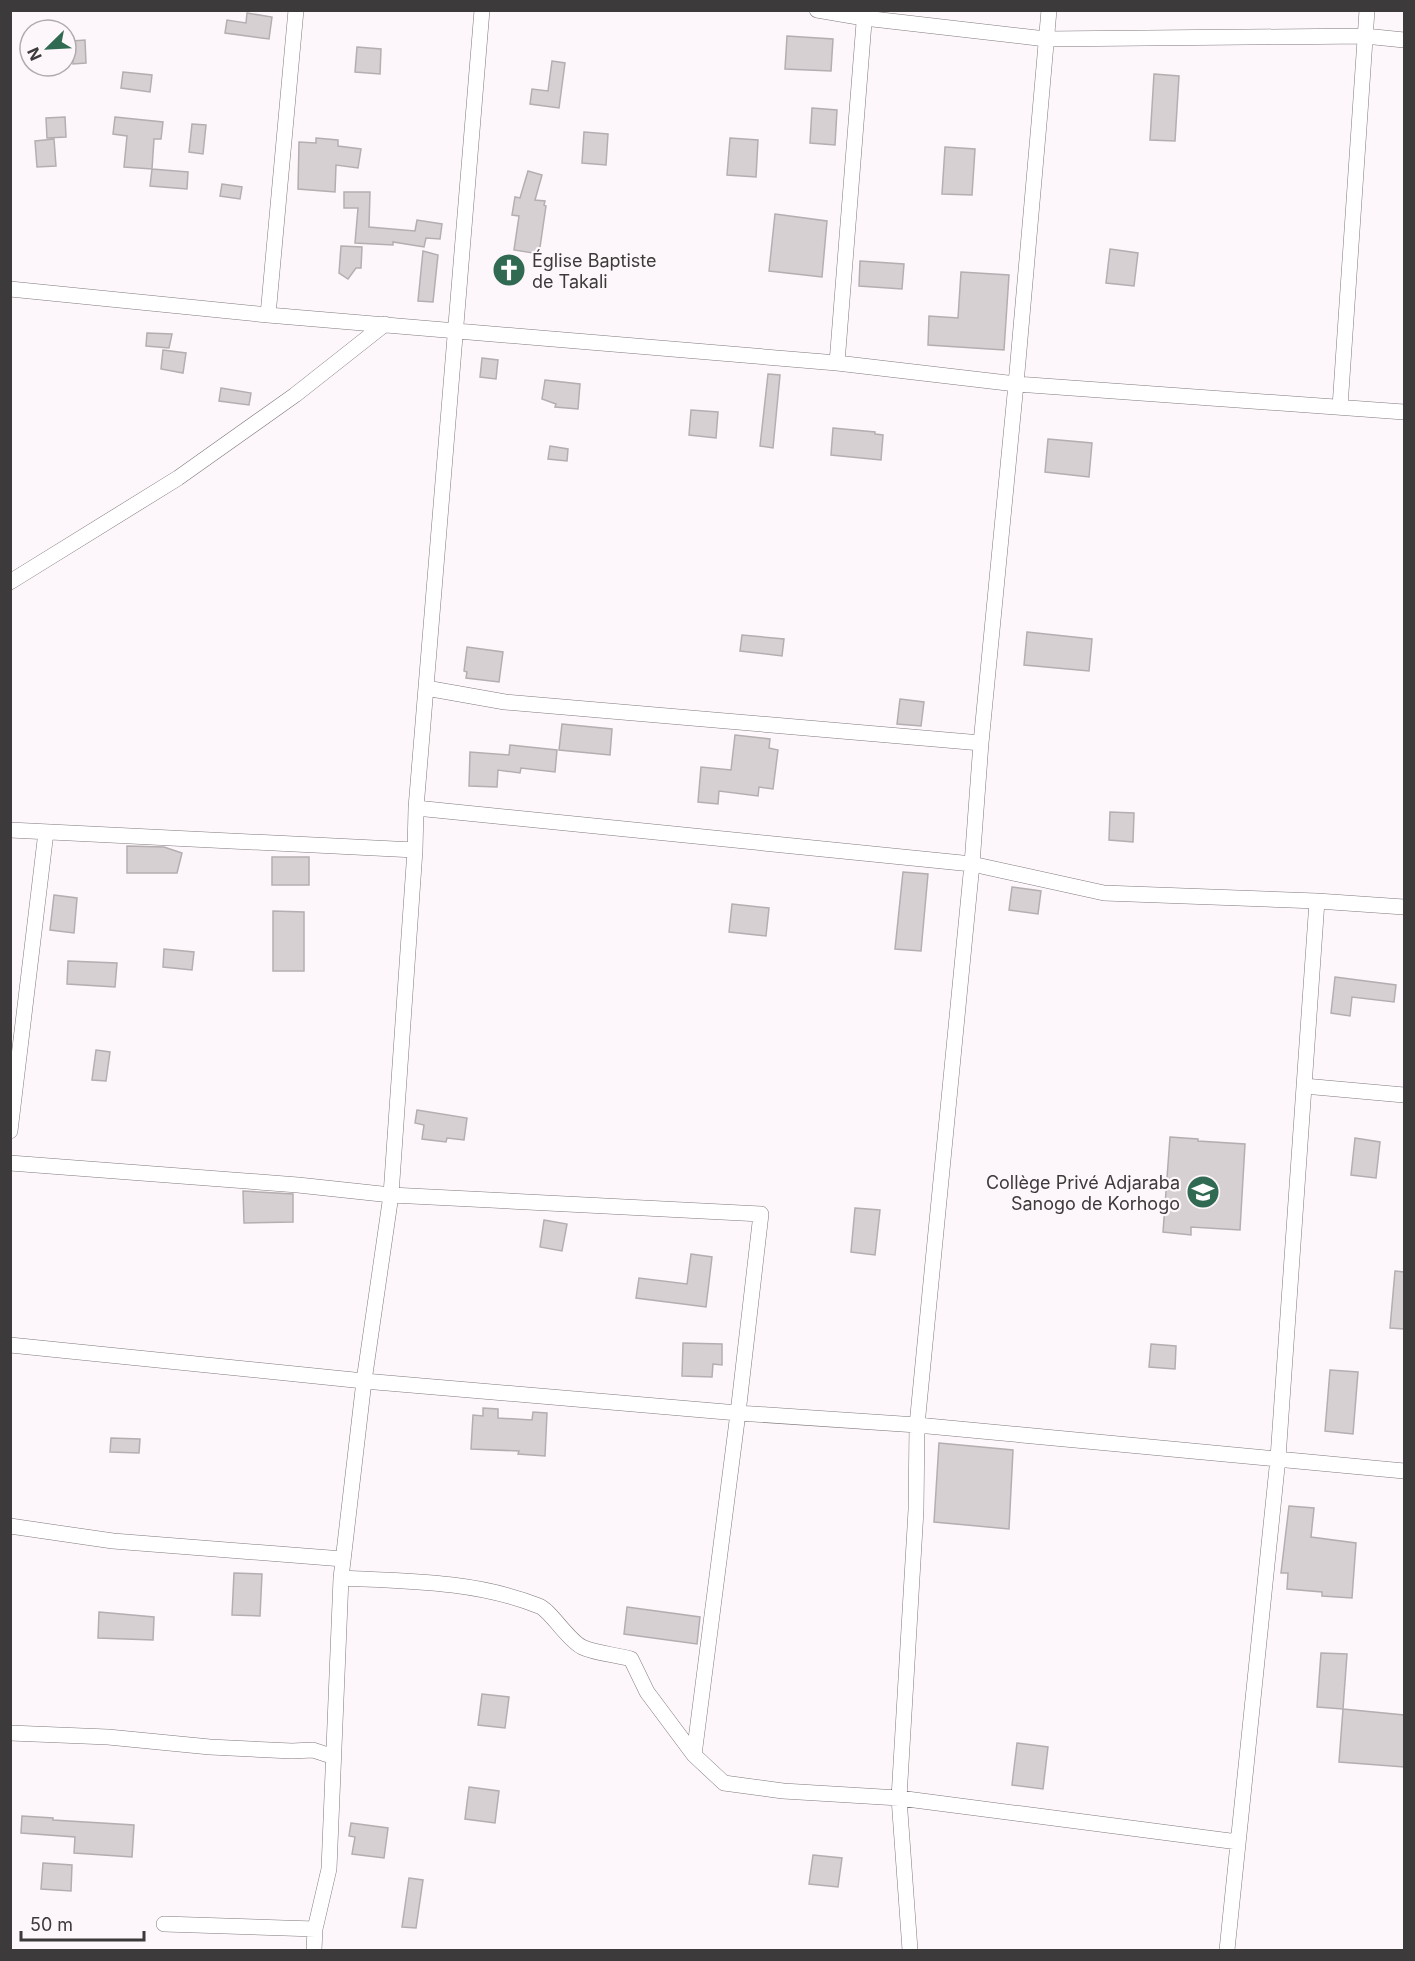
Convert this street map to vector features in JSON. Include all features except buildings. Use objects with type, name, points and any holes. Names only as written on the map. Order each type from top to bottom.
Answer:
[{"type":"street","points":[[268,315],[296,10]]},
{"type":"street","points":[[314,1950],[315,1929],[329,1869],[341,1578],[364,1381],[391,1195],[416,808],[482,10]]},
{"type":"street","points":[[817,10],[864,14],[1046,39],[1365,36],[1404,40]]},
{"type":"street","points":[[910,1950],[899,1798],[916,1510],[917,1425],[972,864],[981,743],[1049,10]]},
{"type":"street","points":[[1340,407],[1367,10]]},
{"type":"street","points":[[837,363],[864,14]]},
{"type":"street","points":[[10,289],[268,315],[837,363],[1016,384],[1404,412]]},
{"type":"street","points":[[10,582],[178,478],[295,395],[385,324]]},
{"type":"street","points":[[426,688],[505,702],[981,743]]},
{"type":"street","points":[[416,808],[972,864],[1104,893],[1317,901],[1404,907]]},
{"type":"street","points":[[10,830],[415,850]]},
{"type":"street","points":[[10,1131],[46,832]]},
{"type":"street","points":[[1227,1950],[1278,1458],[1317,901]]},
{"type":"street","points":[[1304,1086],[1404,1095]]},
{"type":"street","points":[[10,1163],[298,1185],[391,1195],[761,1214],[694,1755]]},
{"type":"street","points":[[10,1345],[364,1381],[738,1413],[917,1425],[1404,1471]]},
{"type":"street","points":[[10,1526],[113,1541],[343,1559]]},
{"type":"street","points":[[341,1578],[417,1581],[485,1589],[542,1607],[581,1646],[631,1659],[647,1692],[694,1755],[724,1783],[783,1791],[899,1798],[1238,1842]]},
{"type":"street","points":[[10,1733],[108,1737],[210,1747],[313,1750],[334,1757]]},
{"type":"street","points":[[164,1924],[315,1929]]},
{"type":"place","name":"Église Baptiste de Takali","points":[[509,270]]},
{"type":"place","name":"Collège Privé Adjaraba Sanogo de Korhogo","points":[[1203,1192]]}]
